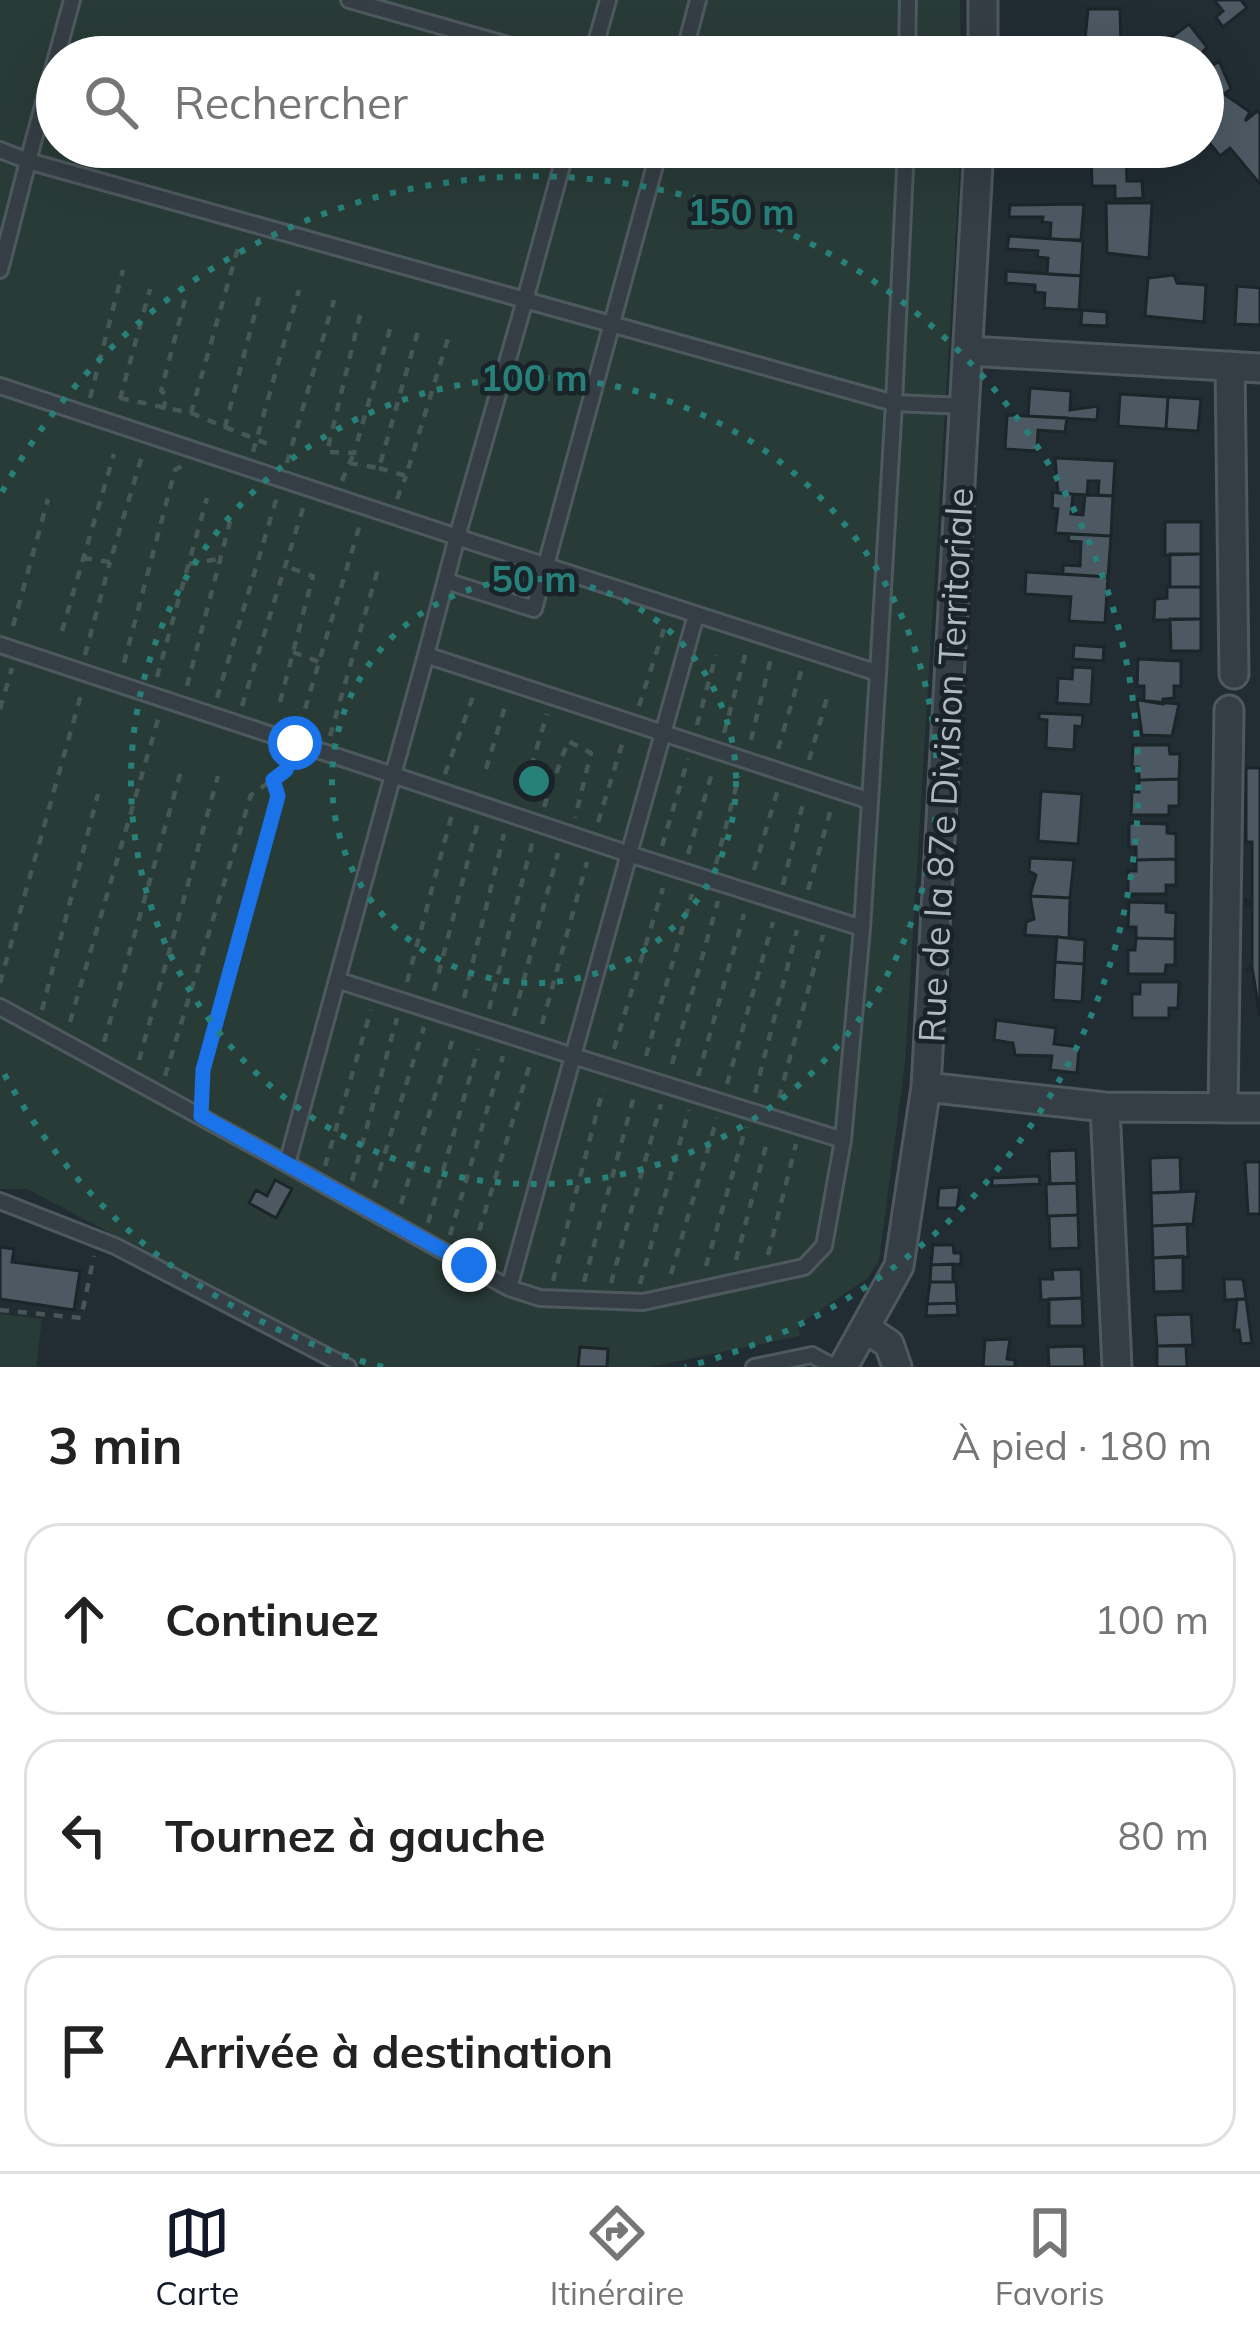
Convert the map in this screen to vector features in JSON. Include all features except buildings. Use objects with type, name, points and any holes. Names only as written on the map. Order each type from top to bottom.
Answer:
[{"type":"street","points":[[983,0],[983,36]]},
{"type":"street","name":"Rue de la 87e Division Territoriale","points":[[838,1367],[866,1328],[899,1266],[926,1087],[978,168]]},
{"type":"street","points":[[969,351],[1260,368]]},
{"type":"street","points":[[1230,366],[1234,674]]},
{"type":"street","points":[[1223,1108],[1229,710]]},
{"type":"street","points":[[926,1087],[1105,1107],[1260,1108]]},
{"type":"street","points":[[1105,1107],[1117,1367]]},
{"type":"street","points":[[866,1328],[889,1344],[897,1367]]},
{"type":"lane","points":[[62,36],[72,0]]},
{"type":"lane","points":[[350,0],[476,36]]},
{"type":"lane","points":[[598,36],[608,0]]},
{"type":"lane","points":[[689,36],[698,0]]},
{"type":"lane","points":[[908,0],[908,36]]},
{"type":"lane","points":[[0,270],[36,132]]},
{"type":"lane","points":[[0,150],[36,163]]},
{"type":"lane","points":[[53,168],[895,403],[965,406]]},
{"type":"lane","points":[[287,1163],[561,168]]},
{"type":"lane","points":[[446,581],[534,609],[655,168]]},
{"type":"lane","points":[[0,1007],[509,1288],[549,1298],[635,1301],[804,1267],[824,1246],[843,1140],[862,928],[905,168]]},
{"type":"lane","points":[[0,386],[878,674]]},
{"type":"lane","points":[[509,1288],[696,615]]},
{"type":"lane","points":[[8,648],[509,814],[569,826],[592,842],[862,928]]},
{"type":"lane","points":[[426,656],[870,801]]},
{"type":"lane","points":[[337,980],[843,1140]]},
{"type":"lane","points":[[0,1201],[98,1239],[348,1367]]},
{"type":"lane","points":[[754,1367],[812,1355],[838,1367]]},
{"type":"path","points":[[190,413],[245,221]]},
{"type":"path","points":[[86,414],[123,270]]},
{"type":"path","points":[[113,423],[150,289]]},
{"type":"path","points":[[225,428],[261,290]]},
{"type":"path","points":[[248,468],[299,290]]},
{"type":"path","points":[[0,983],[110,562],[163,411],[167,394],[160,392],[187,292]]},
{"type":"path","points":[[212,716],[334,300]]},
{"type":"path","points":[[354,453],[327,452],[360,315]]},
{"type":"path","points":[[335,496],[354,453],[392,322]]},
{"type":"path","points":[[379,468],[418,332]]},
{"type":"path","points":[[349,463],[406,476],[450,332]]},
{"type":"path","points":[[120,398],[163,411],[190,413],[273,446]]},
{"type":"path","points":[[118,684],[175,470],[181,470],[190,448]]},
{"type":"path","points":[[62,631],[113,454]]},
{"type":"path","points":[[237,724],[309,488]]},
{"type":"path","points":[[70,1025],[207,498]]},
{"type":"path","points":[[0,709],[8,648],[48,499]]},
{"type":"path","points":[[157,1092],[175,1055],[251,795],[286,770],[364,506]]},
{"type":"path","points":[[182,705],[230,518]]},
{"type":"path","points":[[83,558],[110,562]]},
{"type":"path","points":[[188,564],[220,559]]},
{"type":"path","points":[[280,702],[313,576],[285,566]]},
{"type":"path","points":[[325,753],[378,569]]},
{"type":"path","points":[[469,1265],[592,842],[671,607]]},
{"type":"path","points":[[580,1299],[751,633]]},
{"type":"path","points":[[750,741],[776,640]]},
{"type":"path","points":[[635,1301],[748,892],[808,651]]},
{"type":"path","points":[[293,652],[319,662]]},
{"type":"path","points":[[606,1300],[666,1085],[690,874],[693,742],[716,655]]},
{"type":"path","points":[[486,769],[512,683]]},
{"type":"path","points":[[803,779],[829,691]]},
{"type":"path","points":[[439,791],[476,692]]},
{"type":"path","points":[[526,784],[552,697]]},
{"type":"path","points":[[423,1240],[538,823],[568,741],[591,753],[445,1252]]},
{"type":"path","points":[[549,1298],[609,1067],[743,759]]},
{"type":"path","points":[[99,1060],[182,770]]},
{"type":"path","points":[[134,1079],[218,776]]},
{"type":"path","points":[[201,1116],[203,1070],[278,796],[273,780]]},
{"type":"path","points":[[699,1289],[836,790]]},
{"type":"path","points":[[37,1027],[98,794]]},
{"type":"path","points":[[347,1197],[457,796]]},
{"type":"path","points":[[664,1297],[803,803]]},
{"type":"path","points":[[368,1208],[428,1012],[482,805]]},
{"type":"path","points":[[398,1211],[459,1020],[509,814]]},
{"type":"path","points":[[730,1283],[828,917]]},
{"type":"path","points":[[321,1182],[376,993]]},
{"type":"path","points":[[766,1263],[801,1127]]},
{"type":"path","points":[[0,1310],[81,1318],[98,1239]]},
{"type":"green space","points":[[0,0],[960,0],[961,36],[36,36],[36,168],[960,168],[905,1063],[879,1260],[868,1278],[798,1325],[800,1336],[649,1367],[365,1367],[27,1189],[0,1189]]},
{"type":"green space","points":[[0,1314],[42,1319],[36,1367],[0,1367]]},
{"type":"route","points":[[295,743],[286,770],[273,780],[278,796],[203,1070],[201,1116],[469,1265]]}]
